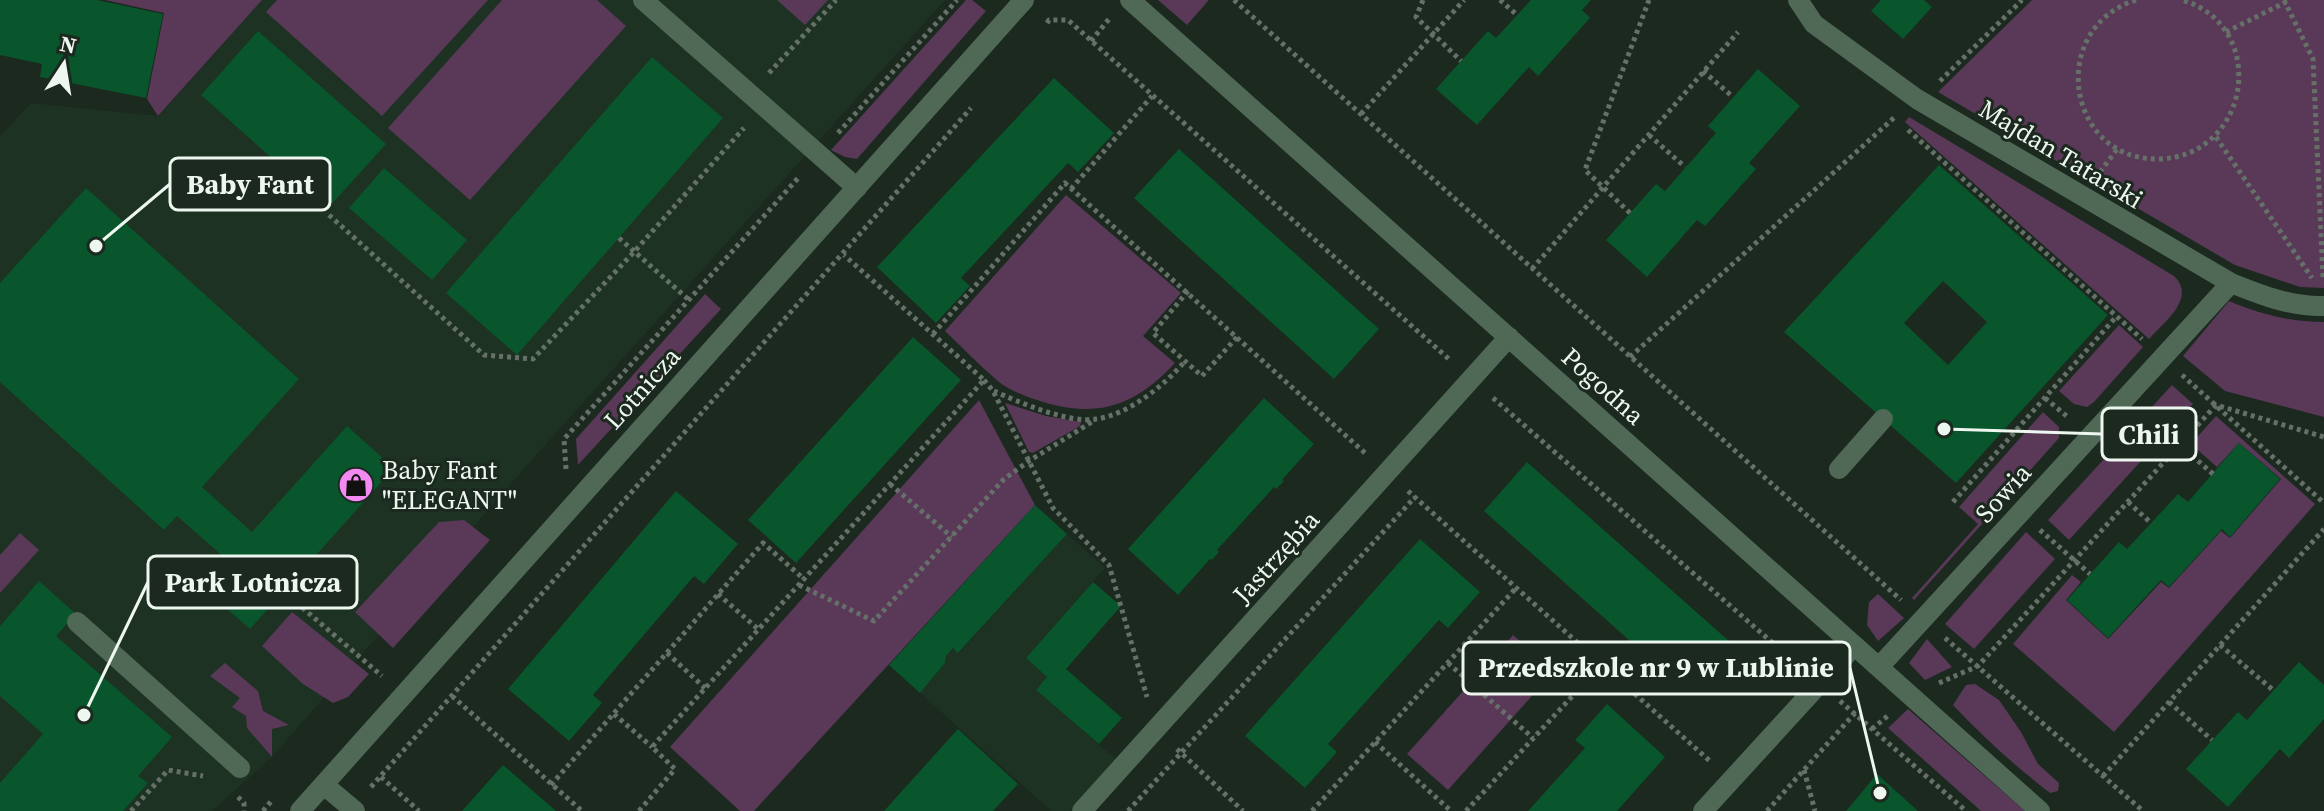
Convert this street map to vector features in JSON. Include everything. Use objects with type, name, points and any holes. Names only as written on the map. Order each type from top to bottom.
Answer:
[{"type":"street","points":[[643,0],[857,188]]},
{"type":"street","name":"Lotnicza","points":[[300,811],[1024,0]]},
{"type":"street","name":"Pogodna","points":[[1130,0],[2040,811]]},
{"type":"street","name":"Majdan Tatarski","points":[[1798,0],[1814,24],[1910,104],[2231,283],[2263,297],[2307,307],[2324,306]]},
{"type":"street","name":"Sowia","points":[[1879,667],[2231,283]]},
{"type":"street","name":"Jastrzębia","points":[[1082,811],[1509,337]]},
{"type":"street","points":[[1839,469],[1883,419]]},
{"type":"street","points":[[77,622],[240,768]]},
{"type":"street","points":[[1703,811],[1854,646]]},
{"type":"street","points":[[324,785],[353,810]]},
{"type":"path","points":[[329,215],[484,355],[533,359],[634,252],[749,122],[737,112],[785,54],[836,0]]},
{"type":"path","points":[[557,480],[566,469],[564,439],[957,0]]},
{"type":"path","points":[[1234,0],[1923,619],[2143,811]]},
{"type":"path","points":[[1423,0],[1416,17],[1461,61]]},
{"type":"path","points":[[1361,114],[1464,0]]},
{"type":"path","points":[[1500,0],[1517,15]]},
{"type":"path","points":[[1630,213],[1585,170],[1649,0]]},
{"type":"path","points":[[1630,357],[1894,118],[1926,94],[2022,0]]},
{"type":"path","points":[[2136,0],[2108,14],[2094,28],[2078,64],[2077,84],[2081,103],[2102,136],[2118,148],[2137,156],[2156,159],[2176,157],[2216,137],[2234,107],[2239,88],[2240,68],[2226,32],[2204,10],[2182,0]]},
{"type":"path","points":[[2226,32],[2285,1],[2313,59],[2323,279]]},
{"type":"path","points":[[1041,29],[1049,20],[1068,20],[1470,378],[1966,811]]},
{"type":"path","points":[[1532,269],[1738,32]]},
{"type":"path","points":[[1703,71],[1733,97]]},
{"type":"path","points":[[933,334],[1065,183],[1071,189],[1152,96]]},
{"type":"path","points":[[353,810],[973,106]]},
{"type":"path","points":[[1894,118],[2324,503]]},
{"type":"path","points":[[1649,135],[1685,167]]},
{"type":"path","points":[[2216,137],[2315,282]]},
{"type":"path","points":[[2095,178],[2118,148]]},
{"type":"path","points":[[619,238],[689,300]]},
{"type":"path","points":[[844,255],[984,380],[993,391],[1053,508],[1109,565]]},
{"type":"path","points":[[1188,291],[1153,333],[1202,376],[1238,336]]},
{"type":"path","points":[[1953,502],[2116,316]]},
{"type":"path","points":[[799,585],[874,621],[1004,479],[1095,420],[1137,403],[1173,376],[1185,361]]},
{"type":"path","points":[[652,747],[984,380]]},
{"type":"path","points":[[993,391],[1053,413],[1095,420]]},
{"type":"path","points":[[2045,398],[2080,428]]},
{"type":"path","points":[[2216,405],[2324,437]]},
{"type":"path","points":[[1978,666],[2216,405]]},
{"type":"path","points":[[2180,445],[2213,474]]},
{"type":"path","points":[[890,484],[952,537]]},
{"type":"path","points":[[1128,811],[1415,497]]},
{"type":"path","points":[[2128,502],[2151,523]]},
{"type":"path","points":[[2103,776],[2324,529]]},
{"type":"path","points":[[551,785],[763,543],[804,579]]},
{"type":"path","points":[[2074,561],[2090,574]]},
{"type":"path","points":[[1312,811],[1517,587]]},
{"type":"path","points":[[284,592],[386,674],[373,688]]},
{"type":"path","points":[[718,594],[758,629]]},
{"type":"path","points":[[2220,645],[2273,690]]},
{"type":"path","points":[[667,653],[705,688]]},
{"type":"path","points":[[1448,663],[1533,738]]},
{"type":"path","points":[[1466,811],[1603,663]]},
{"type":"path","points":[[452,696],[582,811]]},
{"type":"path","points":[[2169,702],[2212,740]]},
{"type":"path","points":[[1767,811],[1855,713]]},
{"type":"path","points":[[614,714],[675,769],[639,811]]},
{"type":"path","points":[[1375,742],[1451,811]]},
{"type":"path","points":[[131,811],[168,770],[207,777]]},
{"type":"path","points":[[1804,770],[1815,811]]},
{"type":"path","points":[[381,777],[419,811]]},
{"type":"path","points":[[263,811],[284,788]]},
{"type":"path","points":[[236,795],[244,803],[244,811]]},
{"type":"shaded area","points":[[105,0],[262,0],[158,116],[147,99],[164,13]]},
{"type":"shaded area","points":[[262,0],[945,0],[537,454],[272,757],[212,811],[0,811],[0,136],[31,103],[159,116]]},
{"type":"shaded area","points":[[277,0],[488,0],[382,116],[266,12]]},
{"type":"shaded area","points":[[502,0],[597,0],[626,26],[470,200],[388,128]]},
{"type":"shaded area","points":[[777,0],[828,0],[805,25]]},
{"type":"shaded area","points":[[966,0],[972,0],[986,11],[857,159],[831,150]]},
{"type":"shaded area","points":[[1158,0],[1208,0],[1208,1],[1187,25]]},
{"type":"shaded area","points":[[2032,0],[2324,0],[2324,288],[2300,287],[2235,265],[1938,92]]},
{"type":"shaded area","points":[[1909,117],[2174,276],[2182,293],[2176,309],[2149,339],[1905,122]]},
{"type":"shaded area","points":[[1066,195],[1181,293],[1143,336],[1175,363],[1146,389],[1115,405],[1082,409],[1063,407],[1015,391],[992,376],[945,331]]},
{"type":"shaded area","points":[[705,294],[721,309],[578,465],[576,439]]},
{"type":"shaded area","points":[[2229,301],[2275,316],[2324,322],[2324,417],[2225,391],[2183,356]]},
{"type":"shaded area","points":[[2119,325],[2143,347],[2094,402],[2087,407],[2074,404],[2059,391]]},
{"type":"shaded area","points":[[2172,385],[2193,404],[2069,540],[2048,520]]},
{"type":"shaded area","points":[[979,400],[1035,505],[754,811],[740,811],[670,747]]},
{"type":"shaded area","points":[[1005,403],[1046,416],[1081,422],[1080,426],[1033,453],[1029,452]]},
{"type":"shaded area","points":[[2043,412],[2059,427],[2059,438],[1914,600],[1912,598],[1978,524],[1959,507]]},
{"type":"shaded area","points":[[2216,416],[2315,504],[2114,732],[2013,644],[2072,575],[2081,582],[2066,600],[2108,639],[2161,582],[2169,588],[2221,531],[2230,538],[2281,479],[2239,443],[2217,467],[2191,444]]},
{"type":"shaded area","points":[[464,520],[490,540],[393,648],[355,612],[439,522]]},
{"type":"shaded area","points":[[2026,532],[2055,559],[1974,649],[1945,624]]},
{"type":"shaded area","points":[[20,533],[39,550],[0,593],[0,555]]},
{"type":"shaded area","points":[[1067,534],[1105,568],[1026,658],[1047,677],[1037,691],[1118,761],[1071,811],[1051,811],[920,693],[945,663],[946,656],[953,648],[959,653]]},
{"type":"shaded area","points":[[1878,594],[1904,618],[1878,641],[1867,625],[1869,602]]},
{"type":"shaded area","points":[[292,612],[369,674],[348,697],[333,703],[303,684],[262,646]]},
{"type":"shaded area","points":[[1513,635],[1554,671],[1448,790],[1407,754]]},
{"type":"shaded area","points":[[1927,639],[1952,667],[1925,680],[1909,663]]},
{"type":"shaded area","points":[[225,663],[258,691],[263,711],[289,725],[272,729],[272,757],[247,728],[246,716],[232,707],[240,698],[210,676]]},
{"type":"shaded area","points":[[1975,684],[1999,700],[2038,764],[2059,783],[2058,791],[2050,793],[2037,783],[1953,705],[1966,685]]},
{"type":"shaded area","points":[[1908,709],[2025,811],[1981,811],[1888,728]]},
{"type":"building","points":[[0,0],[97,0],[163,14],[146,98],[40,77],[42,64],[0,55]]},
{"type":"building","points":[[1531,0],[1591,0],[1582,10],[1590,18],[1538,76],[1529,67],[1477,125],[1436,89],[1488,31],[1496,38]]},
{"type":"building","points":[[1881,0],[1924,0],[1932,7],[1903,39],[1871,11]]},
{"type":"building","points":[[258,31],[386,144],[328,208],[201,95]]},
{"type":"building","points":[[652,57],[723,118],[517,355],[446,293]]},
{"type":"building","points":[[1758,69],[1800,106],[1749,163],[1756,169],[1705,226],[1697,220],[1647,277],[1606,240],[1656,184],[1665,191],[1716,133],[1708,126]]},
{"type":"building","points":[[1054,78],[1114,133],[1078,172],[1068,163],[961,278],[970,286],[936,323],[877,267]]},
{"type":"building","points":[[1179,149],[1379,329],[1334,379],[1134,198]]},
{"type":"building","points":[[1939,165],[2108,315],[1956,483],[1784,332]],"holes":[[[1943,281],[1987,322],[1948,365],[1904,323]]]},
{"type":"building","points":[[384,168],[467,240],[432,280],[349,208]]},
{"type":"building","points":[[86,188],[299,379],[202,487],[252,532],[347,426],[394,468],[250,629],[202,587],[227,560],[177,516],[164,530],[0,382],[0,283]]},
{"type":"building","points":[[913,337],[961,380],[796,563],[748,520]]},
{"type":"building","points":[[1264,398],[1314,444],[1284,481],[1276,489],[1274,487],[1178,595],[1128,549]]},
{"type":"building","points":[[2239,443],[2280,479],[2230,537],[2222,529],[2169,587],[2161,580],[2108,638],[2067,600],[2119,542],[2127,549],[2178,494],[2188,502]]},
{"type":"building","points":[[1527,462],[1729,641],[1685,690],[1484,511]]},
{"type":"building","points":[[676,491],[738,544],[704,584],[694,576],[593,695],[602,703],[569,741],[508,689]]},
{"type":"building","points":[[1035,505],[1067,534],[958,653],[953,648],[946,656],[945,663],[920,693],[889,665]]},
{"type":"building","points":[[1420,539],[1480,592],[1448,628],[1439,620],[1328,744],[1337,752],[1305,788],[1245,736]]},
{"type":"building","points":[[39,581],[76,614],[56,636],[172,737],[138,776],[148,783],[123,811],[0,811],[0,783],[43,734],[0,696],[0,626]]},
{"type":"building","points":[[1093,582],[1121,606],[1066,669],[1122,718],[1099,744],[1036,690],[1047,677],[1026,658]]},
{"type":"building","points":[[2299,662],[2324,685],[2324,719],[2289,758],[2280,749],[2228,807],[2186,769],[2238,712],[2247,720]]},
{"type":"building","points":[[1607,704],[1665,757],[1617,811],[1528,811],[1585,748],[1575,740]]},
{"type":"building","points":[[958,729],[1018,784],[993,811],[884,811]]},
{"type":"building","points":[[503,765],[556,811],[462,811]]},
{"type":"building","points":[[1877,774],[1918,811],[1846,811]]},
{"type":"place","name":"Baby Fant","points":[[96,246]]},
{"type":"place","name":"Chili","points":[[1944,429]]},
{"type":"place","name":"Baby Fant \"ELEGANT\"","points":[[356,485]]},
{"type":"place","name":"Park Lotnicza","points":[[84,715]]},
{"type":"place","name":"Przedszkole nr 9 w Lublinie","points":[[1880,793]]}]
